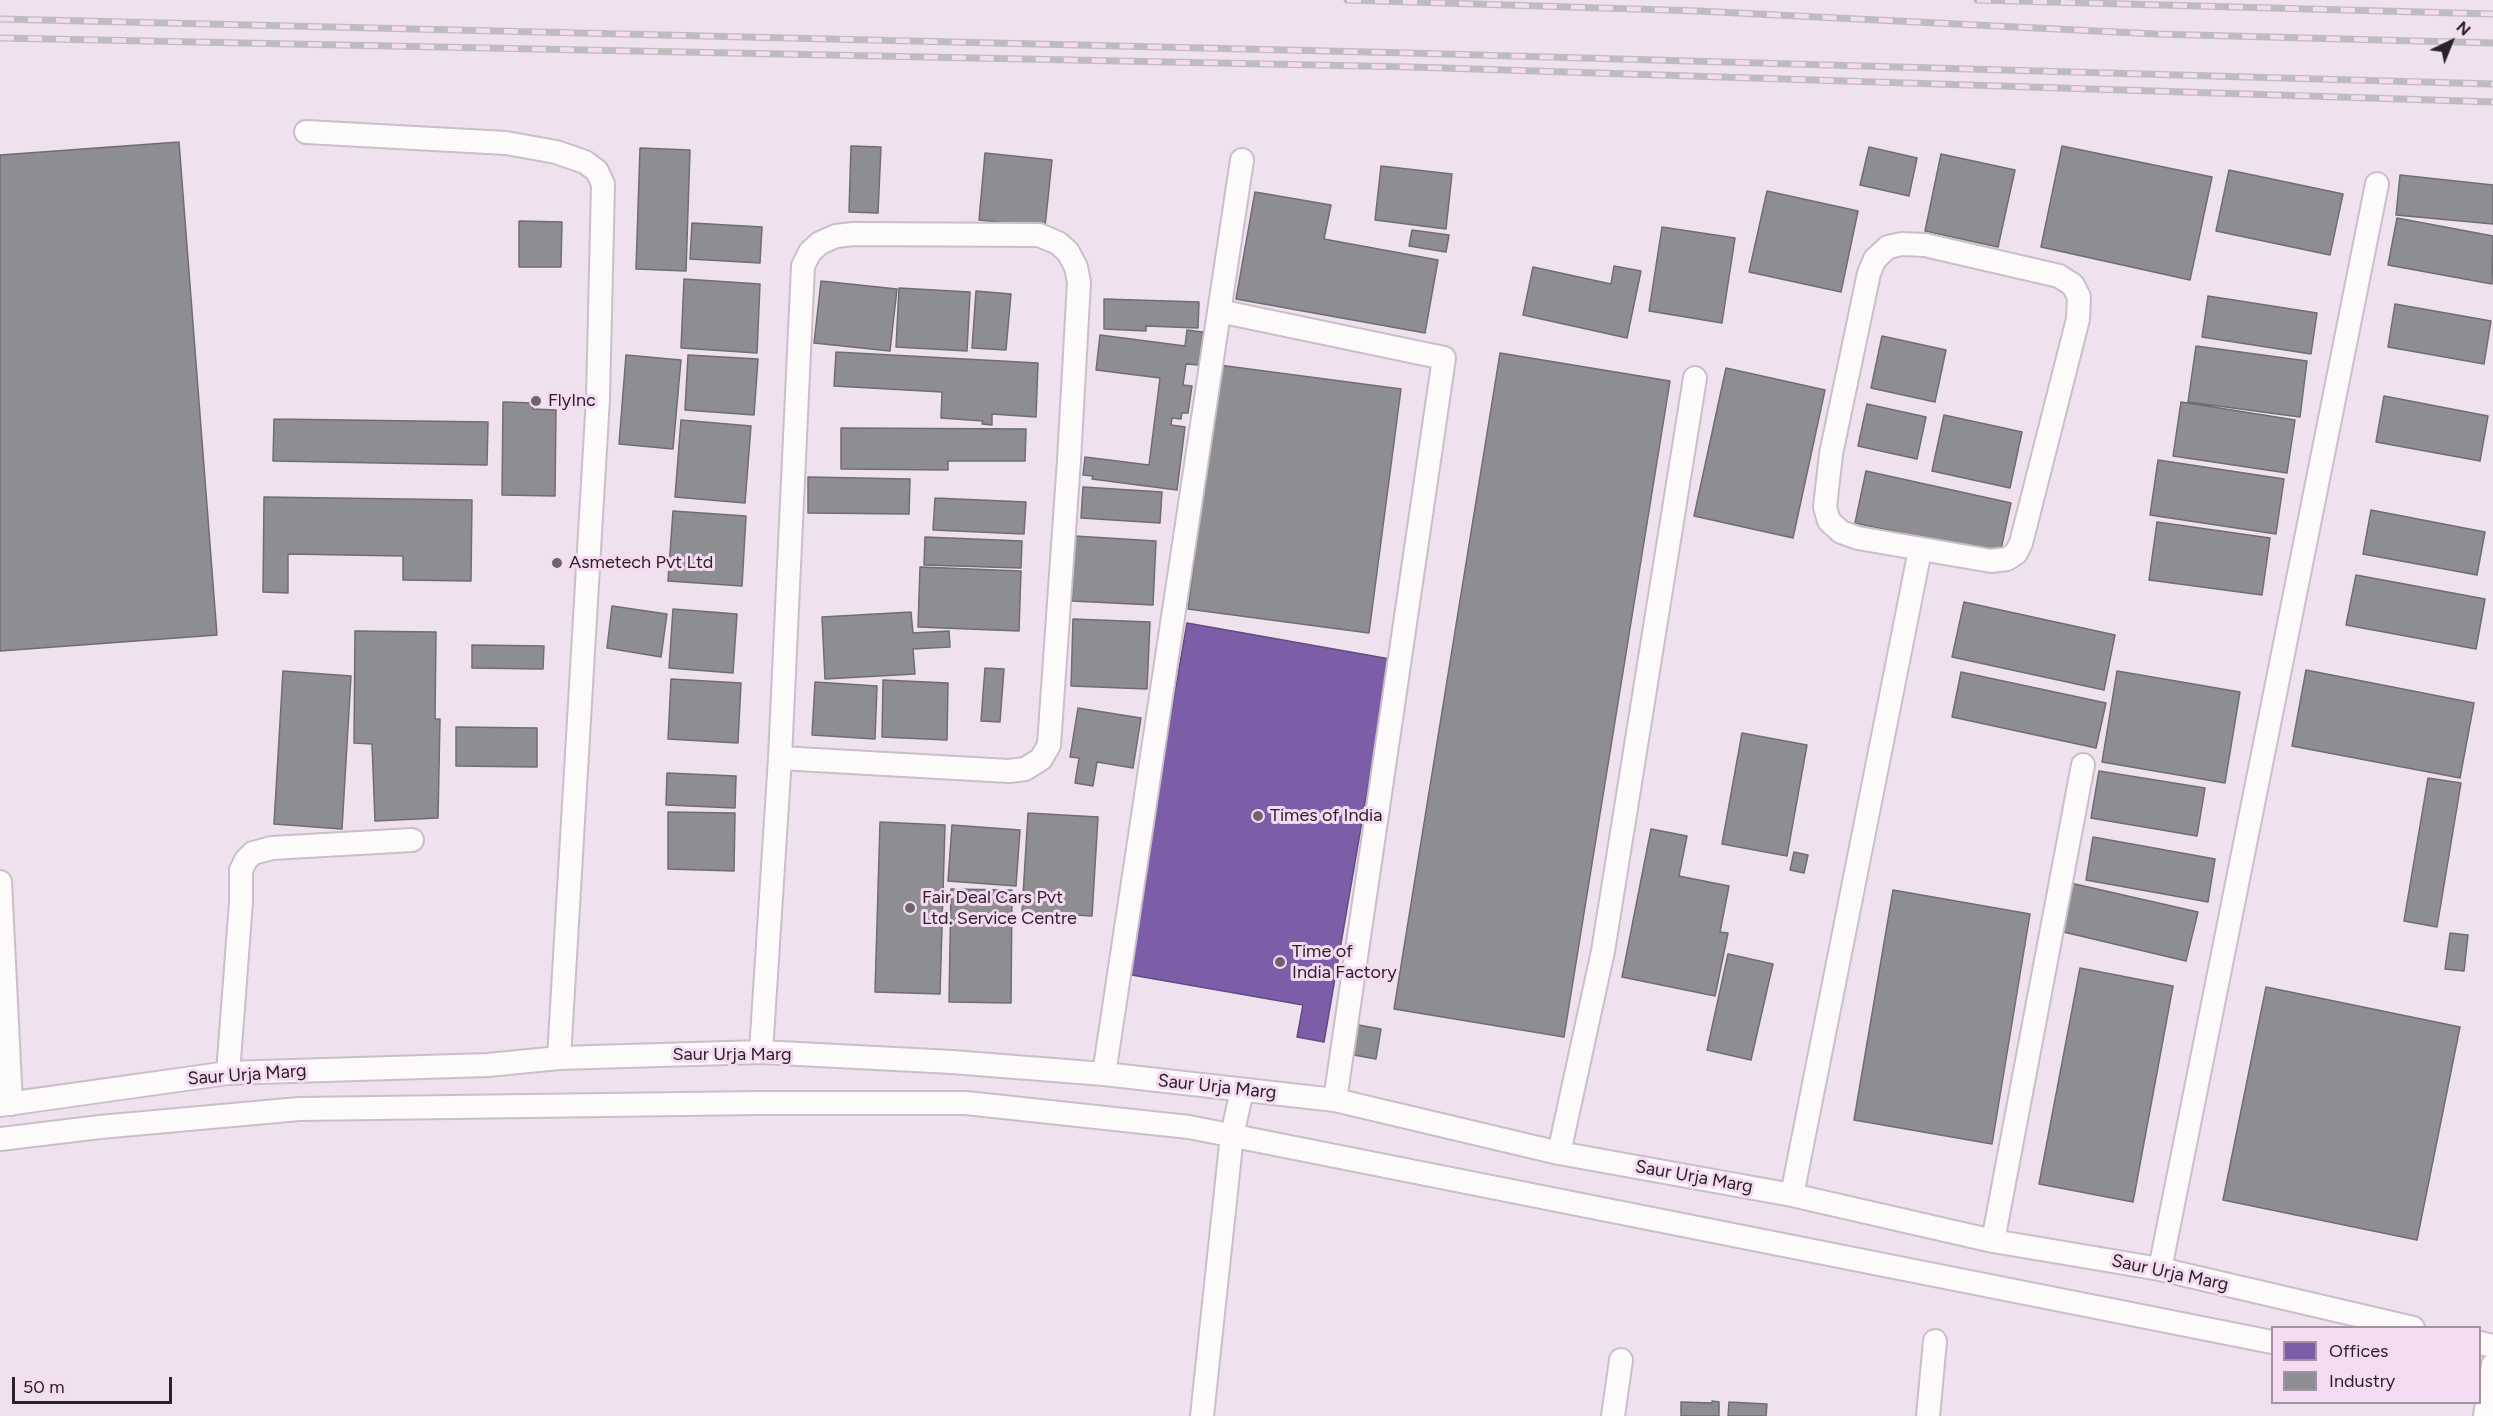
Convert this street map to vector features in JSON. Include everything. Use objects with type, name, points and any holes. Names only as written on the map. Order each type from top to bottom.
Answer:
[{"type":"street","points":[[306,132],[506,142],[556,152],[585,162],[597,171],[603,184],[598,398],[559,1058]]},
{"type":"street","points":[[1104,1074],[1242,160]]},
{"type":"street","points":[[2160,1269],[2377,184]]},
{"type":"street","points":[[761,1052],[780,758],[803,266],[810,252],[820,243],[836,236],[853,234],[1039,235],[1058,243],[1068,252],[1076,267],[1079,282],[1049,745],[1041,759],[1025,769],[1009,771],[780,758]]},
{"type":"street","points":[[1902,244],[1924,245],[2060,276],[2073,285],[2079,297],[2078,319],[2021,543],[2016,553],[2007,559],[1991,561],[1920,550],[1858,538],[1840,532],[1830,521],[1825,507],[1831,454],[1869,273],[1875,259],[1888,247],[1902,244]]},
{"type":"street","points":[[1219,311],[1444,358],[1335,1100]]},
{"type":"street","points":[[1559,1153],[1603,951],[1695,378]]},
{"type":"street","points":[[1792,1195],[1920,550]]},
{"type":"street","points":[[1993,1241],[2083,765]]},
{"type":"street","points":[[228,1073],[241,902],[241,870],[246,860],[254,853],[273,848],[412,840]]},
{"type":"street","points":[[0,882],[5,1104]]},
{"type":"street","name":"Saur Urja Marg","points":[[5,1104],[228,1073],[488,1065],[559,1058],[761,1052],[952,1062],[1104,1074],[1335,1100],[1559,1153],[1792,1195],[1993,1241],[2160,1269],[2404,1326]]},
{"type":"street","points":[[1202,1416],[1232,1135],[1242,1091]]},
{"type":"street","points":[[0,1139],[100,1127],[299,1110],[759,1103],[966,1103],[1189,1127],[2271,1342]]},
{"type":"street","points":[[1928,1416],[1935,1341]]},
{"type":"street","points":[[1613,1416],[1621,1360]]},
{"type":"street","points":[[2485,1416],[2489,1380]]},
{"type":"building: Offices","name":"Times of India","points":[[1187,623],[1390,659],[1324,1042],[1297,1037],[1303,1005],[1126,974]]},
{"type":"building: Industry","points":[[179,142],[217,635],[0,651],[0,155]]},
{"type":"building: Industry","points":[[851,146],[881,147],[878,213],[849,212]]},
{"type":"building: Industry","points":[[2062,146],[2212,177],[2190,280],[2041,247]]},
{"type":"building: Industry","points":[[1869,147],[1917,158],[1909,196],[1860,185]]},
{"type":"building: Industry","points":[[640,148],[690,150],[686,271],[636,269]]},
{"type":"building: Industry","points":[[985,153],[1052,160],[1045,227],[979,220]]},
{"type":"building: Industry","points":[[1941,154],[2015,170],[1998,247],[1925,231]]},
{"type":"building: Industry","points":[[1381,166],[1452,174],[1446,229],[1375,220]]},
{"type":"building: Industry","points":[[2229,170],[2343,194],[2330,255],[2216,231]]},
{"type":"building: Industry","points":[[2400,175],[2493,185],[2493,224],[2396,215]]},
{"type":"building: Industry","points":[[1767,191],[1858,211],[1841,292],[1749,272]]},
{"type":"building: Industry","points":[[1255,192],[1331,205],[1324,239],[1438,260],[1425,333],[1236,299]]},
{"type":"building: Industry","points":[[2397,218],[2493,236],[2492,284],[2388,265]]},
{"type":"building: Industry","points":[[519,221],[562,222],[561,267],[519,267]]},
{"type":"building: Industry","points":[[692,223],[762,227],[760,263],[690,259]]},
{"type":"building: Industry","points":[[1662,227],[1735,238],[1722,323],[1649,311]]},
{"type":"building: Industry","points":[[1412,230],[1449,235],[1446,252],[1409,246]]},
{"type":"building: Industry","points":[[1614,266],[1641,271],[1627,338],[1523,315],[1533,267],[1611,284]]},
{"type":"building: Industry","points":[[684,279],[760,284],[757,353],[681,348]]},
{"type":"building: Industry","points":[[821,281],[897,289],[890,351],[814,343]]},
{"type":"building: Industry","points":[[899,288],[970,292],[967,351],[896,347]]},
{"type":"building: Industry","points":[[976,291],[1011,294],[1006,350],[972,348]]},
{"type":"building: Industry","points":[[2208,296],[2317,313],[2311,354],[2202,337]]},
{"type":"building: Industry","points":[[1104,299],[1199,302],[1198,328],[1146,326],[1146,331],[1104,329]]},
{"type":"building: Industry","points":[[2395,304],[2491,321],[2484,364],[2388,347]]},
{"type":"building: Industry","points":[[1187,330],[1203,332],[1199,365],[1186,364],[1183,385],[1192,386],[1188,413],[1182,413],[1181,419],[1172,418],[1171,425],[1185,427],[1177,490],[1092,479],[1093,476],[1083,475],[1085,457],[1149,465],[1160,378],[1096,370],[1100,335],[1185,346]]},
{"type":"building: Industry","points":[[1882,336],[1946,350],[1935,402],[1871,388]]},
{"type":"building: Industry","points":[[2196,346],[2307,361],[2300,417],[2188,402]]},
{"type":"building: Industry","points":[[836,352],[1038,363],[1036,417],[992,414],[992,425],[982,424],[983,421],[941,418],[942,392],[834,386]]},
{"type":"building: Industry","points":[[1500,353],[1670,381],[1564,1037],[1394,1009]]},
{"type":"building: Industry","points":[[626,355],[681,360],[673,449],[619,444]]},
{"type":"building: Industry","points":[[688,355],[758,359],[754,415],[685,410]]},
{"type":"building: Industry","points":[[1219,365],[1401,389],[1369,633],[1188,609]]},
{"type":"building: Industry","points":[[1726,368],[1825,390],[1793,538],[1694,516]]},
{"type":"building: Industry","points":[[2384,396],[2488,416],[2480,461],[2376,442]]},
{"type":"building: Industry","points":[[503,402],[533,403],[533,409],[556,410],[555,496],[502,495]]},
{"type":"building: Industry","points":[[2181,402],[2295,420],[2287,473],[2173,456]]},
{"type":"building: Industry","points":[[1867,404],[1926,417],[1917,459],[1858,446]]},
{"type":"building: Industry","points":[[1944,415],[2022,432],[2010,488],[1932,471]]},
{"type":"building: Industry","points":[[274,419],[488,422],[487,465],[273,461]]},
{"type":"building: Industry","points":[[681,420],[751,426],[745,503],[675,497]]},
{"type":"building: Industry","points":[[841,428],[1026,429],[1025,461],[948,461],[948,470],[841,469]]},
{"type":"building: Industry","points":[[2158,460],[2284,479],[2276,534],[2150,515]]},
{"type":"building: Industry","points":[[1866,471],[2011,503],[2000,554],[1855,523]]},
{"type":"building: Industry","points":[[808,477],[910,479],[909,514],[808,513]]},
{"type":"building: Industry","points":[[1083,487],[1162,492],[1160,523],[1081,518]]},
{"type":"building: Industry","points":[[264,497],[472,500],[471,581],[403,580],[403,556],[288,554],[288,593],[263,592]]},
{"type":"building: Industry","points":[[935,498],[1026,502],[1024,534],[933,530]]},
{"type":"building: Industry","points":[[2371,510],[2485,532],[2477,575],[2363,554]]},
{"type":"building: Industry","points":[[673,511],[746,516],[742,586],[668,581]]},
{"type":"building: Industry","points":[[2157,522],[2270,538],[2262,595],[2149,580]]},
{"type":"building: Industry","points":[[1075,536],[1156,541],[1153,605],[1072,601]]},
{"type":"building: Industry","points":[[925,537],[1022,541],[1021,568],[924,565]]},
{"type":"building: Industry","points":[[920,567],[1021,571],[1019,631],[918,627]]},
{"type":"building: Industry","points":[[2356,575],[2485,599],[2476,649],[2346,625]]},
{"type":"building: Industry","points":[[1964,602],[2115,635],[2104,690],[1952,657]]},
{"type":"building: Industry","points":[[612,606],[667,614],[661,657],[607,648]]},
{"type":"building: Industry","points":[[673,609],[737,614],[733,673],[669,668]]},
{"type":"building: Industry","points":[[911,612],[913,633],[949,631],[950,647],[913,649],[915,674],[825,679],[822,617]]},
{"type":"building: Industry","points":[[1073,619],[1150,622],[1147,689],[1071,686]]},
{"type":"building: Industry","points":[[355,631],[436,632],[435,719],[440,719],[438,818],[375,821],[372,744],[354,743]]},
{"type":"building: Industry","points":[[472,645],[544,646],[543,669],[472,668]]},
{"type":"building: Industry","points":[[985,668],[1004,669],[1000,722],[981,721]]},
{"type":"building: Industry","points":[[2306,670],[2474,703],[2460,778],[2292,746]]},
{"type":"building: Industry","points":[[283,671],[351,676],[342,829],[274,824]]},
{"type":"building: Industry","points":[[2117,671],[2240,692],[2225,783],[2102,762]]},
{"type":"building: Industry","points":[[1961,672],[2106,703],[2096,748],[1952,717]]},
{"type":"building: Industry","points":[[671,679],[741,683],[738,743],[668,739]]},
{"type":"building: Industry","points":[[883,680],[948,683],[947,740],[882,737]]},
{"type":"building: Industry","points":[[815,682],[877,686],[875,739],[812,735]]},
{"type":"building: Industry","points":[[1078,708],[1141,718],[1133,768],[1097,762],[1093,786],[1075,783],[1079,758],[1070,757]]},
{"type":"building: Industry","points":[[456,727],[537,728],[537,767],[456,766]]},
{"type":"building: Industry","points":[[1742,733],[1807,745],[1787,856],[1722,844]]},
{"type":"building: Industry","points":[[2099,771],[2205,788],[2197,836],[2091,818]]},
{"type":"building: Industry","points":[[667,773],[736,776],[735,808],[666,805]]},
{"type":"building: Industry","points":[[2428,778],[2461,783],[2437,927],[2404,921]]},
{"type":"building: Industry","points":[[668,812],[735,813],[734,871],[668,869]]},
{"type":"building: Industry","points":[[1028,813],[1098,817],[1092,916],[1022,912]]},
{"type":"building: Industry","name":"Fair Deal Cars Pvt Ltd. Service Centre","points":[[880,822],[945,825],[940,994],[875,992]]},
{"type":"building: Industry","points":[[952,825],[1020,830],[1016,886],[948,881]]},
{"type":"building: Industry","points":[[1651,829],[1687,836],[1679,876],[1729,886],[1720,932],[1728,933],[1715,996],[1622,977]]},
{"type":"building: Industry","points":[[2093,837],[2215,859],[2208,902],[2086,880]]},
{"type":"building: Industry","points":[[1794,852],[1808,855],[1804,873],[1790,870]]},
{"type":"building: Industry","points":[[2066,882],[2198,912],[2186,961],[2055,930]]},
{"type":"building: Industry","points":[[951,889],[1012,890],[1011,1003],[949,1002]]},
{"type":"building: Industry","points":[[1893,890],[2030,914],[1992,1144],[1854,1120]]},
{"type":"building: Industry","points":[[2450,933],[2468,935],[2464,971],[2445,969]]},
{"type":"building: Industry","points":[[1728,954],[1773,964],[1751,1060],[1707,1050]]},
{"type":"building: Industry","points":[[2080,968],[2173,986],[2133,1202],[2039,1184]]},
{"type":"building: Industry","points":[[2266,987],[2460,1027],[2417,1240],[2223,1200]]},
{"type":"building: Industry","points":[[1353,1024],[1381,1029],[1376,1059],[1348,1054]]},
{"type":"building: Industry","points":[[1712,1401],[1719,1402],[1719,1416],[1681,1416],[1681,1402],[1712,1403]]},
{"type":"building: Industry","points":[[1729,1402],[1767,1404],[1766,1416],[1728,1416]]},
{"type":"railway","points":[[1347,0],[1698,11],[2156,34],[2493,43]]},
{"type":"railway","points":[[1977,0],[2493,14]]},
{"type":"railway","points":[[0,19],[1409,53],[2493,84]]},
{"type":"railway","points":[[0,38],[1412,67],[2493,102]]},
{"type":"place","name":"FlyInc","points":[[536,401]]},
{"type":"place","name":"Asmetech Pvt Ltd","points":[[557,563]]},
{"type":"place","name":"Times of India","points":[[1258,816]]},
{"type":"place","name":"Fair Deal Cars Pvt Ltd. Service Centre","points":[[910,908]]},
{"type":"place","name":"Time of India Factory","points":[[1280,962]]}]
